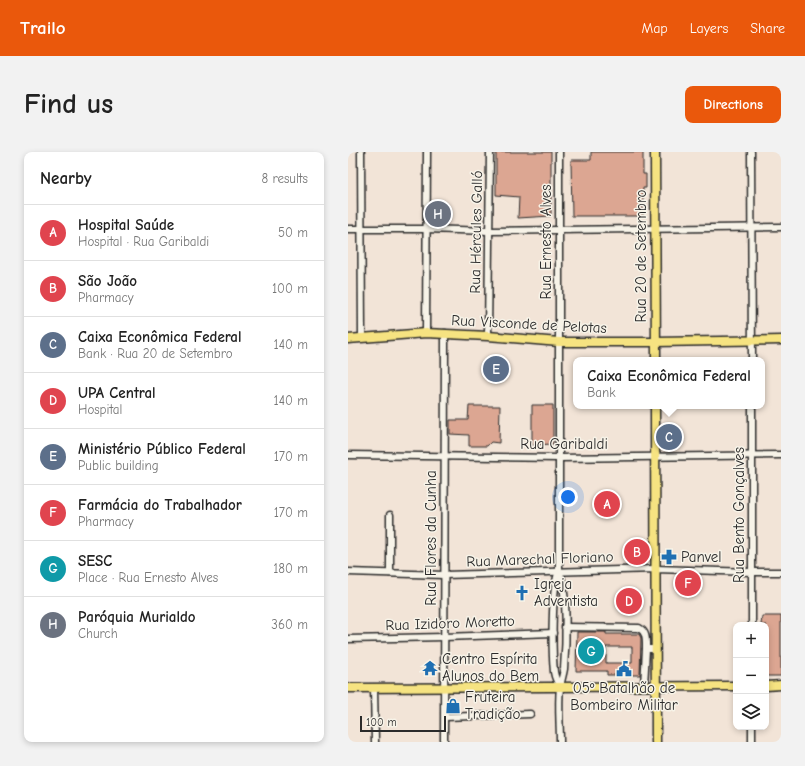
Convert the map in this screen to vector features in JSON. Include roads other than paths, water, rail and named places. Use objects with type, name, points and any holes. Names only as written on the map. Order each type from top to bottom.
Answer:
[{"type":"main road","name":"Rua 20 de Setembro","points":[[655,152],[656,357]]},
{"type":"main road","name":"Rua Visconde de Pelotas","points":[[348,339],[426,333],[559,342],[781,340]]},
{"type":"main road","points":[[656,409],[656,742]]},
{"type":"main road","points":[[348,688],[733,686]]},
{"type":"main road","points":[[769,686],[781,686]]},
{"type":"street","points":[[361,152],[362,337]]},
{"type":"street","points":[[426,333],[427,152]]},
{"type":"street","name":"Rua Hércules Galló","points":[[488,336],[490,152]]},
{"type":"street","name":"Rua Ernesto Alves","points":[[559,152],[559,571],[564,592],[565,627],[565,656],[560,686],[560,742]]},
{"type":"street","points":[[751,152],[752,357]]},
{"type":"street","points":[[348,229],[490,231],[781,227]]},
{"type":"street","name":"Rua Flores da Cunha","points":[[444,742],[445,334]]},
{"type":"street","name":"Rua Bento Gonçalves","points":[[752,409],[752,622]]},
{"type":"street","name":"Rua Garibaldi","points":[[348,455],[559,458],[781,455]]},
{"type":"street","points":[[390,515],[390,573]]},
{"type":"street","name":"Rua Marechal Floriano","points":[[348,572],[444,575],[656,569],[781,572]]},
{"type":"street","name":"Rua Ernesto Alves","points":[[559,571],[554,586],[553,633],[554,673],[560,686]]},
{"type":"street","points":[[565,627],[639,628],[642,630],[645,633],[646,648],[644,686]]},
{"type":"street","name":"Rua Izidoro Moretto","points":[[348,638],[444,637],[553,633]]},
{"type":"street","points":[[646,648],[655,650]]},
{"type":"street","points":[[374,688],[375,742]]},
{"type":"street","points":[[445,717],[530,714]]},
{"type":"street","points":[[752,730],[752,742]]},
{"type":"place","name":"Paróquia Murialdo","points":[[438,214]]},
{"type":"place","name":"Ministério Público Federal","points":[[496,369]]},
{"type":"place","name":"Caixa Econômica Federal","points":[[669,437]]},
{"type":"place","name":"Hospital Saúde","points":[[607,504]]},
{"type":"place","name":"São João","points":[[637,552]]},
{"type":"place","name":"Panvel","points":[[669,557]]},
{"type":"place","name":"Farmácia do Trabalhador","points":[[688,583]]},
{"type":"place","name":"Igreja Adventista","points":[[522,593]]},
{"type":"place","name":"UPA Central","points":[[629,601]]},
{"type":"place","name":"SESC","points":[[591,651]]},
{"type":"place","name":"Centro Espírita Alunos do Bem","points":[[430,668]]},
{"type":"place","name":"05º Batalhão de Bombeiro Militar","points":[[624,669]]},
{"type":"place","name":"Fruteira Tradição","points":[[453,706]]}]
